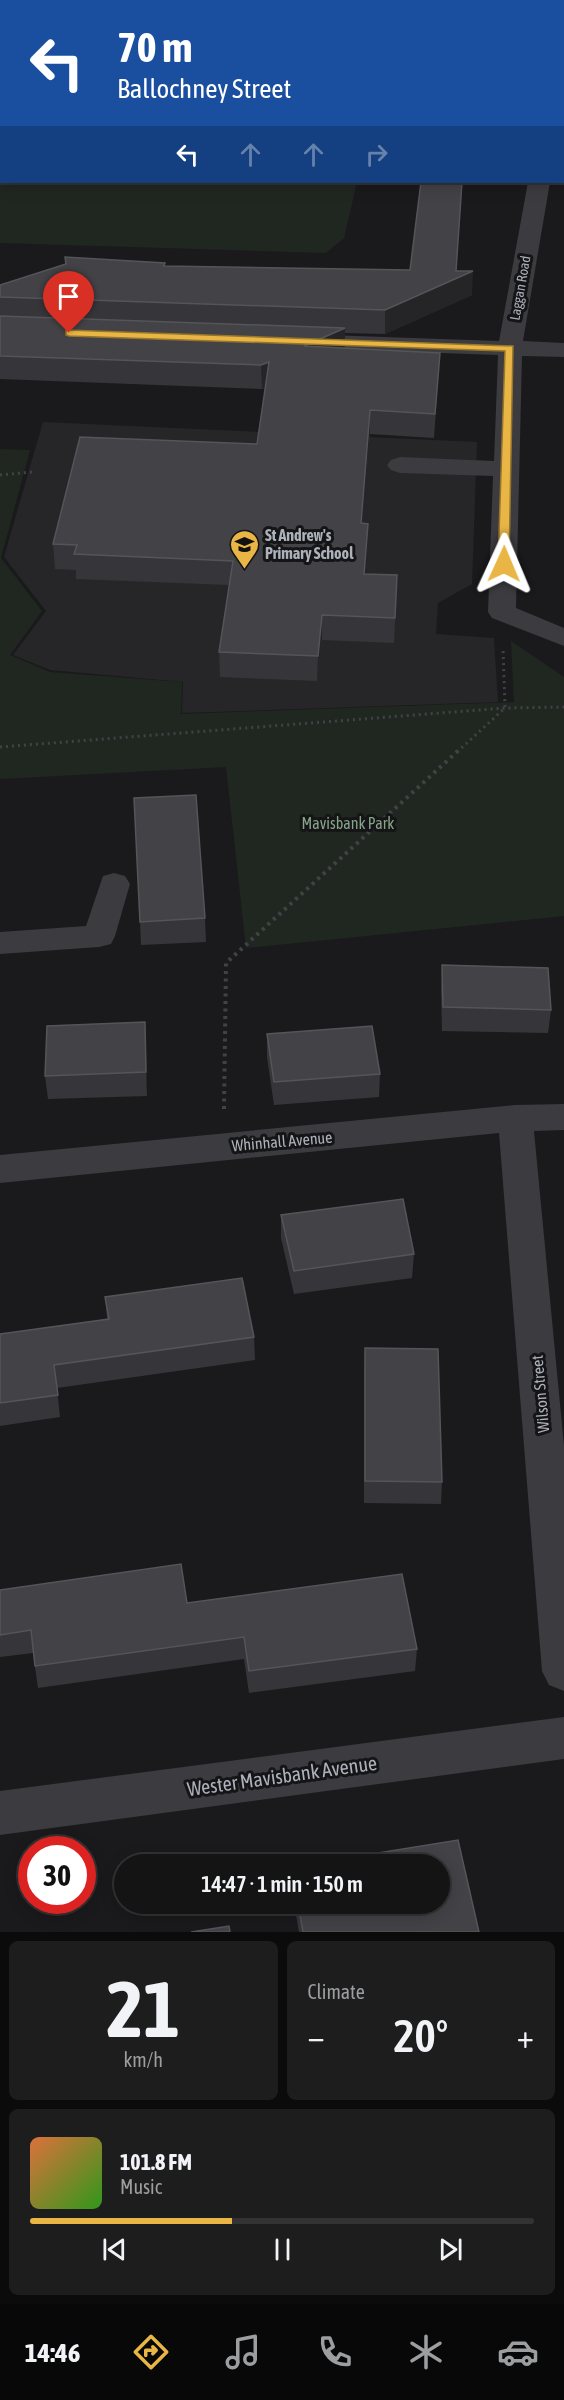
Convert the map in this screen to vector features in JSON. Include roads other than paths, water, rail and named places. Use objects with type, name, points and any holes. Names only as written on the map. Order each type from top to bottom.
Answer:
[{"type":"street","name":"Laggan Road","points":[[544,185],[510,348],[502,612],[564,638]]},
{"type":"street","points":[[273,340],[564,350]]},
{"type":"street","points":[[400,465],[506,469]]},
{"type":"street","points":[[0,943],[99,936],[114,884]]},
{"type":"street","name":"Whinhall Avenue","points":[[0,1169],[515,1118],[564,1117]]},
{"type":"street","name":"Wilson Street","points":[[515,1118],[564,1671]]},
{"type":"street","name":"Wester Mavisbank Avenue","points":[[0,1813],[564,1738]]},
{"type":"place","name":"St Andrew's Primary School","points":[[244,570]]},
{"type":"park label","name":"Mavisbank Park","points":[[348,823]]}]
